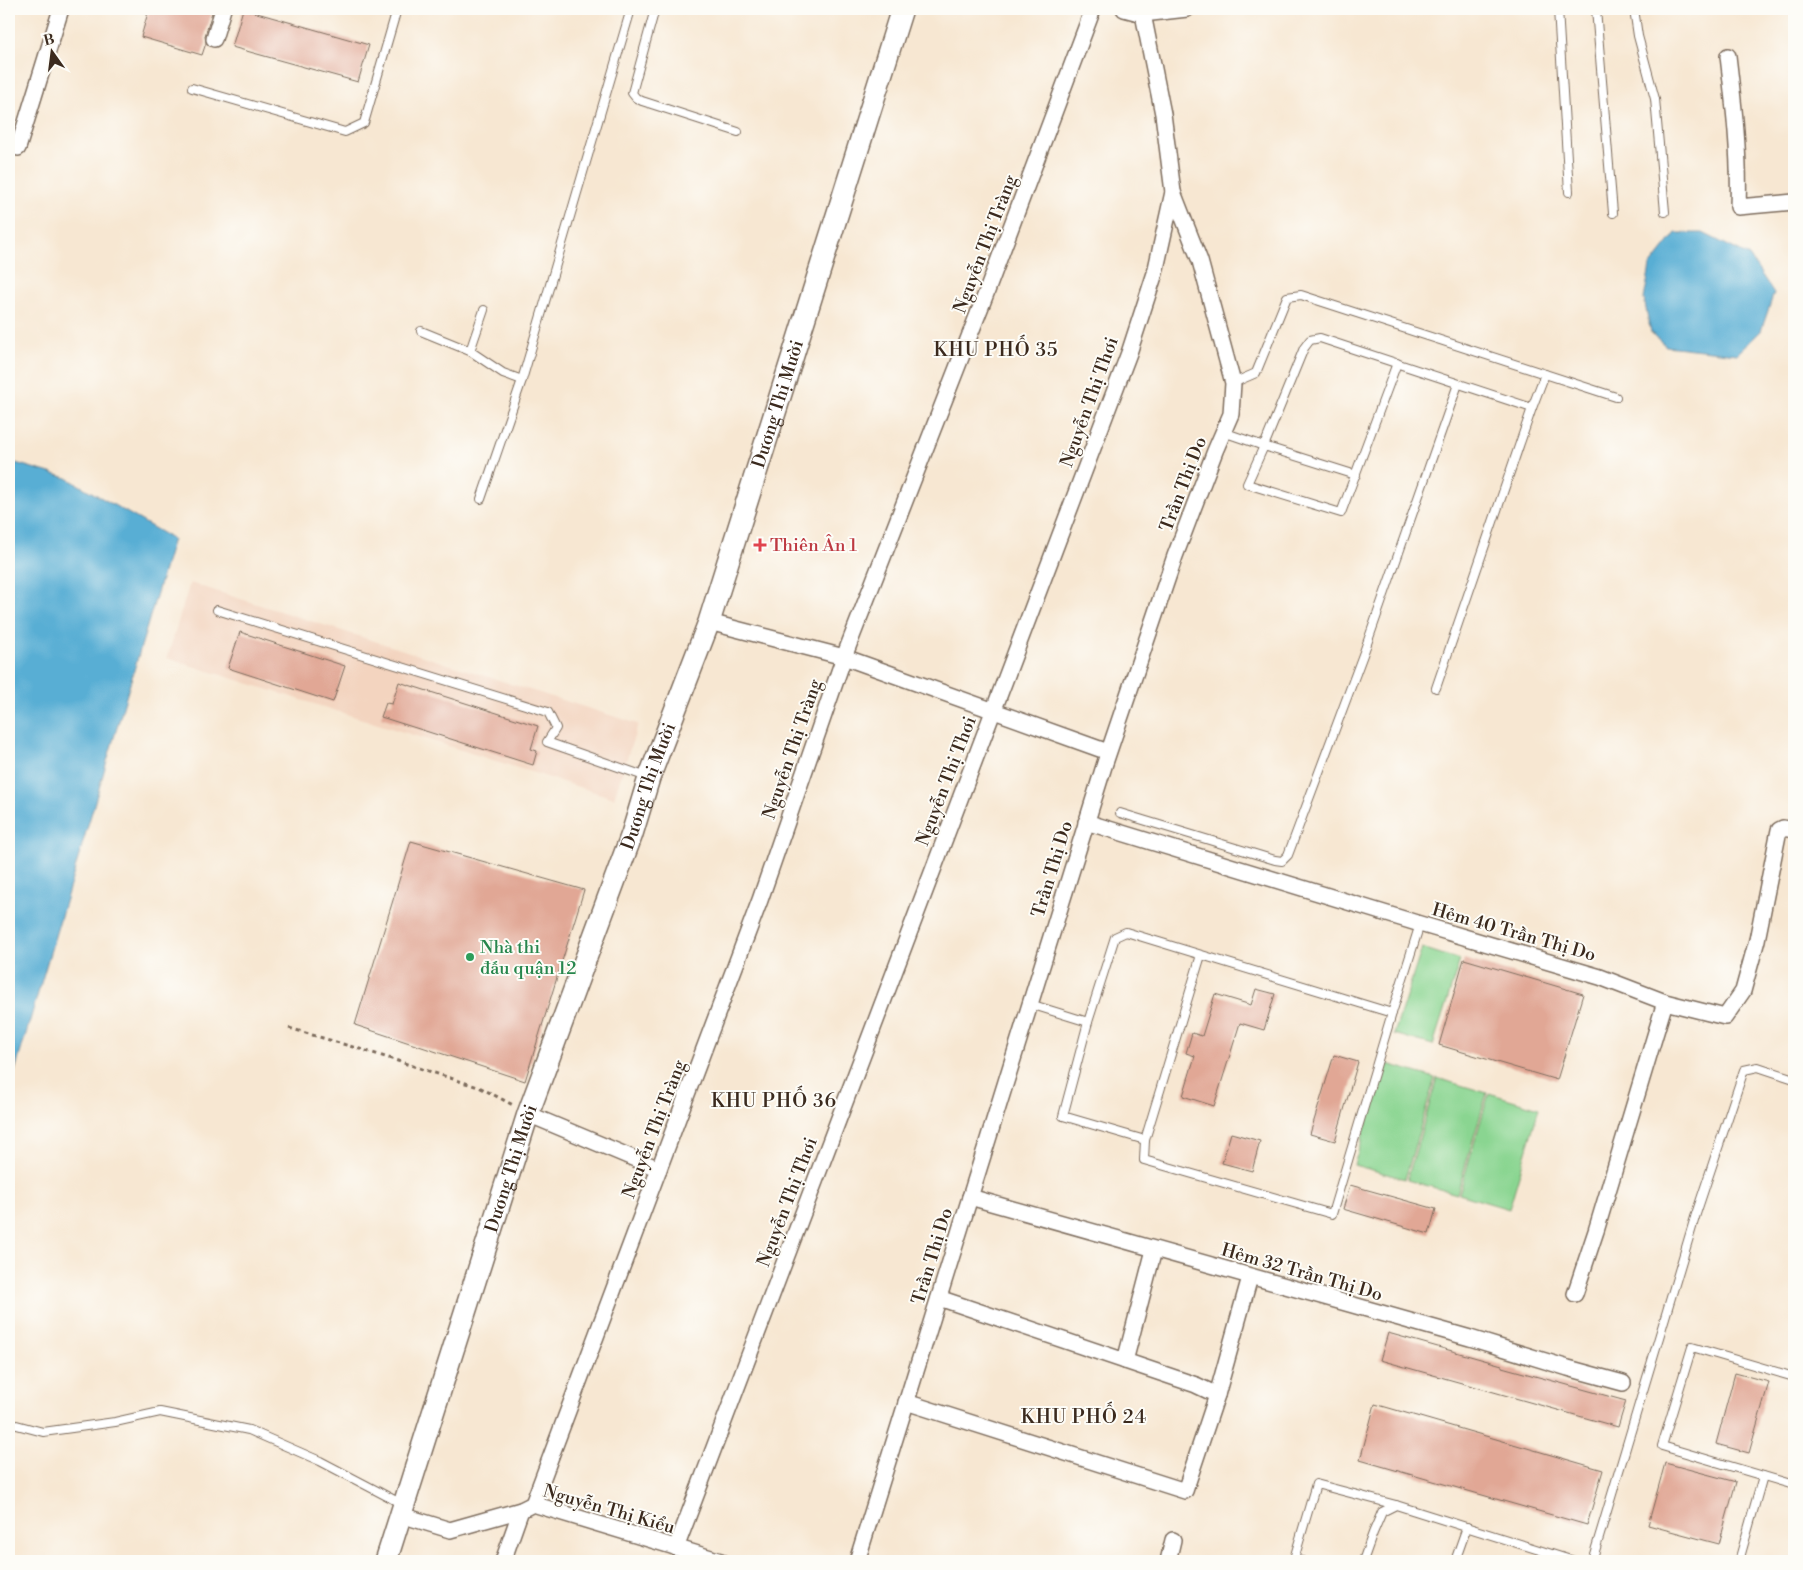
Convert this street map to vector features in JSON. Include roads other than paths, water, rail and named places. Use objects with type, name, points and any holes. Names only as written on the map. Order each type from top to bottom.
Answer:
[{"type":"street","points":[[9,145],[18,148],[61,9]]},
{"type":"street","points":[[214,39],[223,9]]},
{"type":"street","name":"Dương Thị Mười","points":[[386,1561],[528,1114],[632,834],[649,778],[709,622],[902,9]]},
{"type":"street","name":"Nguyễn Thị Tràng","points":[[503,1561],[527,1507],[659,1169],[760,900],[844,657],[987,291],[1094,9]]},
{"type":"street","points":[[1124,9],[1142,14],[1187,9]]},
{"type":"street","name":"Nguyễn Thị Thơi","points":[[676,1548],[1129,352],[1155,273],[1173,192],[1163,114],[1142,14]]},
{"type":"street","points":[[1728,56],[1735,118],[1738,207],[1794,202]]},
{"type":"street","name":"Trần Thị Do","points":[[857,1561],[1108,752],[1176,556],[1231,414],[1233,383],[1200,261],[1173,192]]},
{"type":"street","points":[[709,622],[844,657],[1108,752]]},
{"type":"street","name":"Hẻm 40 Trần Thị Do","points":[[1086,822],[1591,974],[1665,1002],[1725,1017],[1743,991],[1757,940],[1778,830],[1783,828],[1794,830]]},
{"type":"street","points":[[1575,1294],[1596,1231],[1665,1002]]},
{"type":"street","points":[[528,1114],[659,1169]]},
{"type":"street","name":"Hẻm 32 Trần Thị Do","points":[[970,1197],[1623,1383]]},
{"type":"street","points":[[1125,1361],[1154,1250]]},
{"type":"street","points":[[906,1402],[1185,1491],[1217,1395],[1250,1277]]},
{"type":"street","points":[[939,1298],[1196,1385],[1217,1395]]},
{"type":"street","name":"Nguyễn Thị Kiểu","points":[[402,1510],[450,1530],[527,1507],[721,1561]]},
{"type":"street","points":[[1168,1561],[1173,1540]]},
{"type":"lane","points":[[192,88],[345,132],[364,123],[398,9]]},
{"type":"lane","points":[[481,499],[522,380],[631,9]]},
{"type":"lane","points":[[655,9],[632,93],[642,101],[738,132]]},
{"type":"lane","points":[[1558,9],[1569,192]]},
{"type":"lane","points":[[1596,9],[1612,213]]},
{"type":"lane","points":[[1634,9],[1638,36],[1654,99],[1665,212]]},
{"type":"lane","points":[[1233,383],[1256,373],[1287,297],[1301,295],[1616,397]]},
{"type":"lane","points":[[470,351],[484,310]]},
{"type":"lane","points":[[421,331],[470,351],[502,373],[522,380]]},
{"type":"lane","points":[[1397,363],[1341,513],[1247,484],[1304,348],[1310,340],[1320,338],[1397,363],[1458,384],[1532,408]]},
{"type":"lane","points":[[1436,688],[1545,374]]},
{"type":"lane","points":[[1120,813],[1275,860],[1282,860],[1288,855],[1364,652],[1458,384]]},
{"type":"lane","points":[[1223,432],[1356,475]]},
{"type":"lane","points":[[218,610],[548,712],[556,728],[547,742],[649,778]]},
{"type":"lane","points":[[1201,955],[1145,1140],[1144,1160],[1332,1214],[1420,924]]},
{"type":"lane","points":[[1145,1140],[1063,1116],[1088,1022],[1115,936],[1126,932],[1392,1013]]},
{"type":"lane","points":[[1030,1004],[1088,1022]]},
{"type":"lane","points":[[1592,1561],[1696,1214],[1744,1070],[1758,1067],[1794,1079]]},
{"type":"lane","points":[[1794,1377],[1692,1347],[1662,1446],[1794,1485]]},
{"type":"lane","points":[[9,1423],[43,1432],[115,1422],[160,1412],[249,1430],[320,1461],[402,1510]]},
{"type":"lane","points":[[1739,1561],[1763,1476]]},
{"type":"lane","points":[[1302,1561],[1294,1559],[1316,1484],[1396,1505],[1574,1561]]},
{"type":"lane","points":[[1363,1561],[1372,1533],[1382,1512],[1396,1505]]},
{"type":"lane","points":[[1455,1561],[1467,1527]]},
{"type":"water","points":[[1676,233],[1703,233],[1749,256],[1774,293],[1761,331],[1737,354],[1666,346],[1651,333],[1644,299],[1650,266]]},
{"type":"water","points":[[9,461],[67,478],[173,539],[9,1091]]},
{"type":"place","name":"Thiên Ân 1","points":[[760,545]]},
{"type":"place","name":"Nhà thi đấu quận 12","points":[[470,957]]},
{"type":"district","name":"KHU PHỐ 35","points":[[996,349]]},
{"type":"district","name":"KHU PHỐ 36","points":[[774,1100]]},
{"type":"district","name":"KHU PHỐ 24","points":[[1084,1416]]}]
